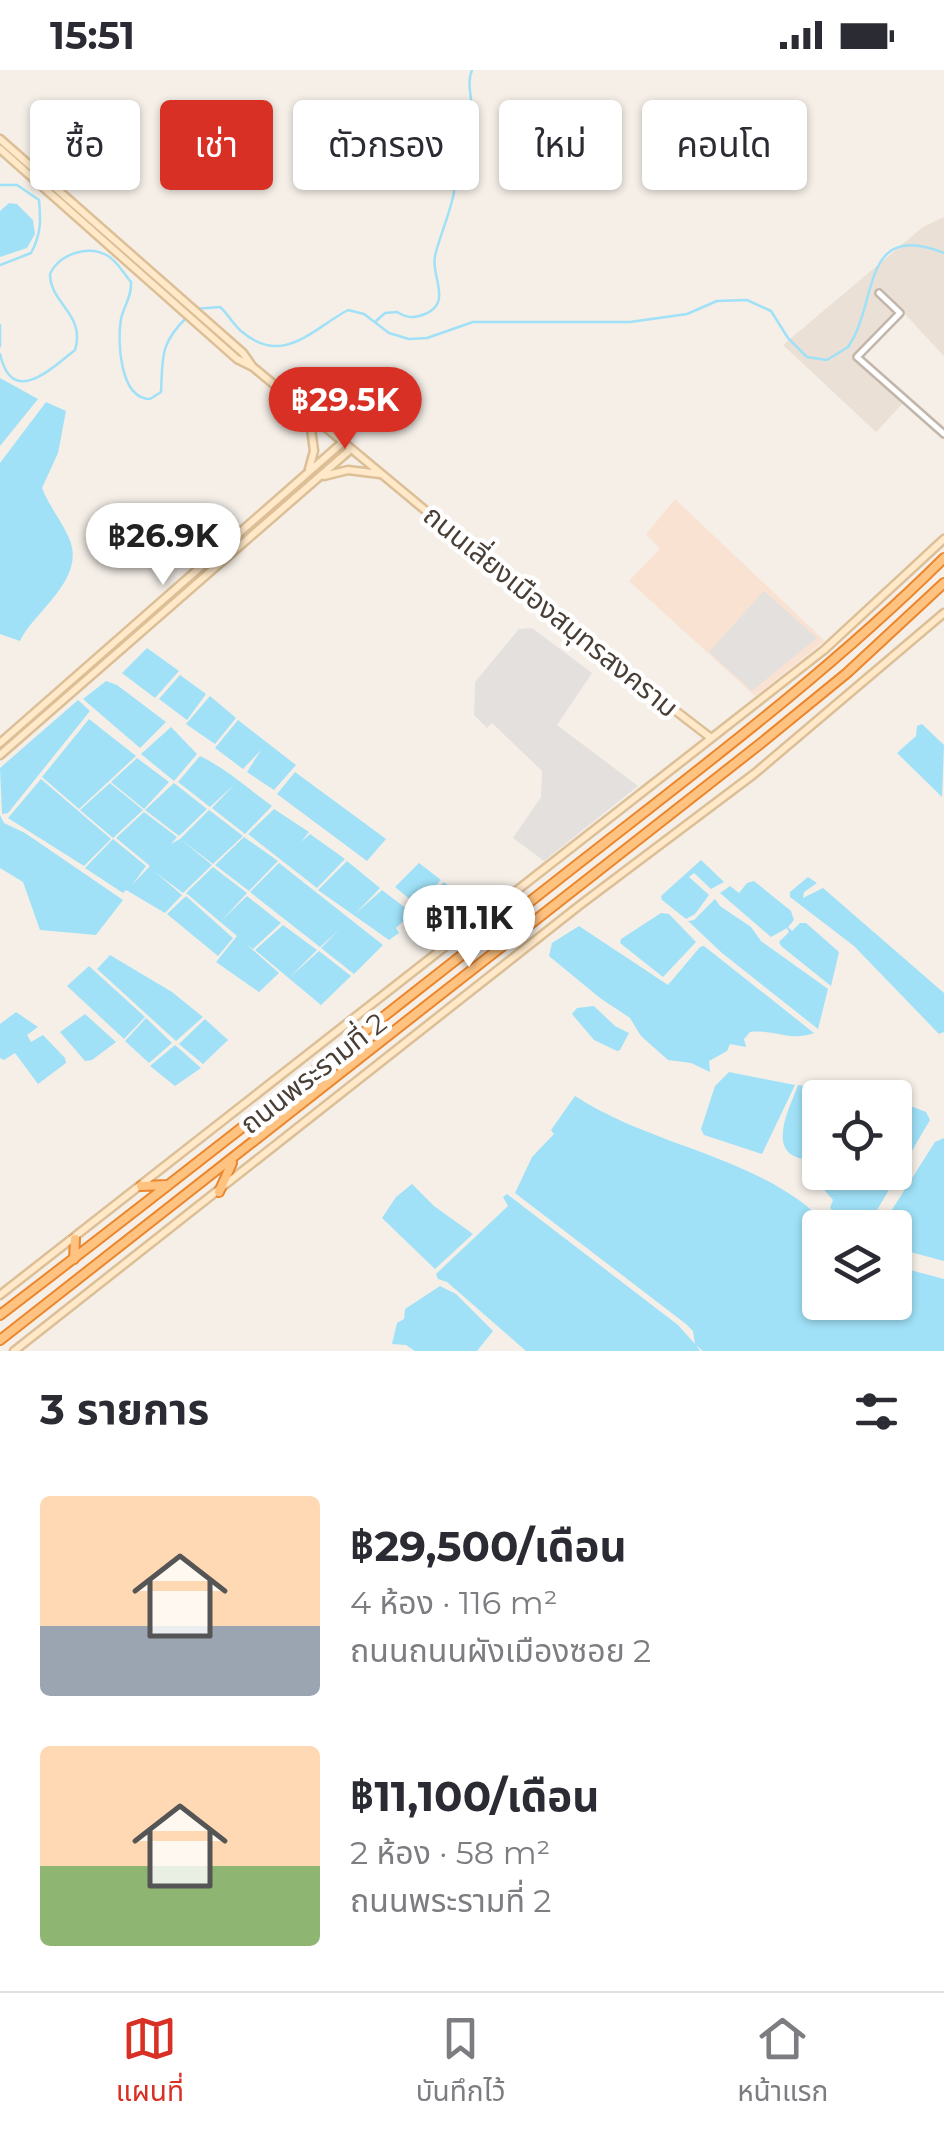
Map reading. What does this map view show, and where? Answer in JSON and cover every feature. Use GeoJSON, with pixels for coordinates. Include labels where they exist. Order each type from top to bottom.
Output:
{"type":"FeatureCollection","features":[{"type":"Feature","properties":{"kind":"highway"},"geometry":{"type":"LineString","coordinates":[[931,552],[942,560]]}},
{"type":"Feature","properties":{"kind":"highway","name":"ถนนพระรามที่ 2"},"geometry":{"type":"LineString","coordinates":[[0,1315],[765,716],[834,660],[942,560]]}},
{"type":"Feature","properties":{"kind":"highway","name":"ถนนพระรามที่ 2"},"geometry":{"type":"LineString","coordinates":[[0,1340],[760,744],[847,674],[944,584]]}},
{"type":"Feature","properties":{"kind":"highway"},"geometry":{"type":"LineString","coordinates":[[219,1192],[234,1159]]}},
{"type":"Feature","properties":{"kind":"highway"},"geometry":{"type":"LineString","coordinates":[[142,1186],[170,1184]]}},
{"type":"Feature","properties":{"kind":"highway"},"geometry":{"type":"LineString","coordinates":[[74,1239],[74,1259]]}},
{"type":"Feature","properties":{"kind":"main road","name":"ถนนเลี่ยงเมืองสมุทรสงคราม"},"geometry":{"type":"LineString","coordinates":[[0,139],[200,320],[237,359],[253,368],[567,627],[711,738]]}},
{"type":"Feature","properties":{"kind":"main road","name":"ถนนเลี่ยงเมืองสมุทรสงคราม"},"geometry":{"type":"LineString","coordinates":[[0,149],[183,305]]}},
{"type":"Feature","properties":{"kind":"main road"},"geometry":{"type":"LineString","coordinates":[[307,474],[314,450],[309,414]]}},
{"type":"Feature","properties":{"kind":"main road"},"geometry":{"type":"LineString","coordinates":[[0,743],[343,442]]}},
{"type":"Feature","properties":{"kind":"main road"},"geometry":{"type":"LineString","coordinates":[[0,756],[350,448]]}},
{"type":"Feature","properties":{"kind":"main road"},"geometry":{"type":"LineString","coordinates":[[315,480],[339,471],[381,474]]}},
{"type":"Feature","properties":{"kind":"main road"},"geometry":{"type":"LineString","coordinates":[[292,488],[298,495]]}},
{"type":"Feature","properties":{"kind":"main road","name":"ถนนพระรามที่ 2"},"geometry":{"type":"LineString","coordinates":[[0,1295],[824,650],[944,539]]}},
{"type":"Feature","properties":{"kind":"main road","name":"ถนนพระรามที่ 2"},"geometry":{"type":"LineString","coordinates":[[14,1351],[580,905],[754,774],[944,613]]}},
{"type":"Feature","properties":{"kind":"street"},"geometry":{"type":"LineString","coordinates":[[879,293],[900,313],[857,358],[944,434]]}},
{"type":"Feature","properties":{"kind":"shaded area"},"geometry":{"type":"Polygon","coordinates":[[[944,217],[944,356],[902,311],[854,361],[903,403],[876,432],[783,345],[923,227],[944,217]]]}},
{"type":"Feature","properties":{"kind":"shaded area"},"geometry":{"type":"Polygon","coordinates":[[[675,499],[825,641],[755,696],[629,581],[660,549],[646,534],[675,499]]]}},
{"type":"Feature","properties":{"kind":"shaded area"},"geometry":{"type":"Polygon","coordinates":[[[764,591],[817,638],[752,691],[709,652],[764,591]]]}},
{"type":"Feature","properties":{"kind":"shaded area"},"geometry":{"type":"Polygon","coordinates":[[[532,628],[592,673],[557,725],[638,786],[544,861],[513,838],[541,797],[542,771],[492,723],[487,728],[474,715],[475,682],[519,629],[532,628]]]}},
{"type":"Feature","properties":{"kind":"water"},"geometry":{"type":"Polygon","coordinates":[[[9,203],[17,204],[33,220],[35,234],[27,248],[0,257],[0,211],[9,203]]]}},
{"type":"Feature","properties":{"kind":"water"},"geometry":{"type":"Polygon","coordinates":[[[0,378],[38,399],[0,446],[0,378]]]}},
{"type":"Feature","properties":{"kind":"water"},"geometry":{"type":"Polygon","coordinates":[[[46,402],[66,411],[58,453],[42,488],[73,553],[65,580],[20,641],[0,634],[0,463],[46,402]]]}},
{"type":"Feature","properties":{"kind":"water"},"geometry":{"type":"Polygon","coordinates":[[[147,648],[179,671],[155,698],[122,673],[147,648]]]}},
{"type":"Feature","properties":{"kind":"water"},"geometry":{"type":"Polygon","coordinates":[[[180,675],[206,694],[187,720],[159,699],[180,675]]]}},
{"type":"Feature","properties":{"kind":"water"},"geometry":{"type":"Polygon","coordinates":[[[106,681],[166,722],[140,748],[83,699],[106,681]]]}},
{"type":"Feature","properties":{"kind":"water"},"geometry":{"type":"Polygon","coordinates":[[[210,696],[236,718],[215,744],[186,724],[210,696]]]}},
{"type":"Feature","properties":{"kind":"water"},"geometry":{"type":"Polygon","coordinates":[[[78,700],[90,711],[8,813],[2,814],[0,768],[78,700]]]}},
{"type":"Feature","properties":{"kind":"water"},"geometry":{"type":"Polygon","coordinates":[[[89,719],[136,756],[79,809],[42,777],[89,719]]]}},
{"type":"Feature","properties":{"kind":"water"},"geometry":{"type":"Polygon","coordinates":[[[238,720],[296,765],[274,790],[247,772],[261,750],[243,769],[215,748],[238,720]]]}},
{"type":"Feature","properties":{"kind":"water"},"geometry":{"type":"Polygon","coordinates":[[[922,724],[944,745],[942,797],[897,753],[916,736],[917,726],[922,724]]]}},
{"type":"Feature","properties":{"kind":"water"},"geometry":{"type":"Polygon","coordinates":[[[171,727],[197,754],[174,781],[141,754],[171,727]]]}},
{"type":"Feature","properties":{"kind":"water"},"geometry":{"type":"Polygon","coordinates":[[[200,756],[272,806],[245,834],[212,808],[235,784],[210,807],[178,782],[200,756]]]}},
{"type":"Feature","properties":{"kind":"water"},"geometry":{"type":"Polygon","coordinates":[[[137,758],[169,782],[144,809],[111,782],[137,758]]]}},
{"type":"Feature","properties":{"kind":"water"},"geometry":{"type":"Polygon","coordinates":[[[295,772],[386,839],[367,861],[277,794],[295,772]]]}},
{"type":"Feature","properties":{"kind":"water"},"geometry":{"type":"Polygon","coordinates":[[[41,779],[111,839],[84,866],[8,818],[41,779]]]}},
{"type":"Feature","properties":{"kind":"water"},"geometry":{"type":"Polygon","coordinates":[[[110,783],[143,810],[113,838],[80,810],[110,783]]]}},
{"type":"Feature","properties":{"kind":"water"},"geometry":{"type":"Polygon","coordinates":[[[174,783],[207,809],[179,836],[145,810],[174,783]]]}},
{"type":"Feature","properties":{"kind":"water"},"geometry":{"type":"Polygon","coordinates":[[[274,809],[309,832],[301,842],[310,834],[345,859],[317,888],[248,834],[274,809]]]}},
{"type":"Feature","properties":{"kind":"water"},"geometry":{"type":"Polygon","coordinates":[[[209,810],[243,836],[213,864],[180,839],[209,810]]]}},
{"type":"Feature","properties":{"kind":"water"},"geometry":{"type":"Polygon","coordinates":[[[144,812],[177,837],[171,844],[180,839],[212,865],[183,893],[155,872],[182,895],[165,913],[126,890],[123,893],[85,868],[113,839],[146,866],[132,885],[150,866],[116,838],[144,812]]]}},
{"type":"Feature","properties":{"kind":"water"},"geometry":{"type":"Polygon","coordinates":[[[0,815],[4,823],[25,833],[123,900],[96,935],[40,930],[23,882],[0,868],[0,815]]]}},
{"type":"Feature","properties":{"kind":"water"},"geometry":{"type":"Polygon","coordinates":[[[244,837],[278,861],[249,891],[215,865],[244,837]]]}},
{"type":"Feature","properties":{"kind":"water"},"geometry":{"type":"Polygon","coordinates":[[[701,860],[724,882],[711,889],[694,873],[689,877],[709,895],[695,914],[686,919],[661,896],[701,860]]]}},
{"type":"Feature","properties":{"kind":"water"},"geometry":{"type":"Polygon","coordinates":[[[347,861],[380,888],[355,914],[382,890],[412,913],[396,928],[399,933],[389,940],[318,890],[347,861]]]}},
{"type":"Feature","properties":{"kind":"water"},"geometry":{"type":"Polygon","coordinates":[[[279,863],[383,945],[354,974],[321,948],[339,930],[320,947],[250,892],[279,863]]]}},
{"type":"Feature","properties":{"kind":"water"},"geometry":{"type":"Polygon","coordinates":[[[419,863],[441,880],[417,905],[395,887],[419,863]]]}},
{"type":"Feature","properties":{"kind":"water"},"geometry":{"type":"Polygon","coordinates":[[[213,867],[247,893],[222,920],[247,896],[281,923],[253,949],[246,944],[279,973],[259,992],[216,962],[237,936],[186,893],[213,867]]]}},
{"type":"Feature","properties":{"kind":"water"},"geometry":{"type":"Polygon","coordinates":[[[808,877],[817,883],[804,892],[803,898],[823,888],[944,993],[944,1032],[939,1034],[854,946],[790,897],[790,892],[808,877]]]}},
{"type":"Feature","properties":{"kind":"water"},"geometry":{"type":"Polygon","coordinates":[[[754,881],[791,911],[794,920],[788,927],[792,931],[806,923],[839,952],[831,986],[781,946],[779,942],[789,932],[787,928],[771,937],[720,893],[730,886],[739,893],[754,881]]]}},
{"type":"Feature","properties":{"kind":"water"},"geometry":{"type":"Polygon","coordinates":[[[444,882],[468,901],[444,924],[422,903],[444,882]]]}},
{"type":"Feature","properties":{"kind":"water"},"geometry":{"type":"Polygon","coordinates":[[[186,896],[233,938],[218,956],[167,914],[186,896]]]}},
{"type":"Feature","properties":{"kind":"water"},"geometry":{"type":"Polygon","coordinates":[[[715,899],[751,927],[761,941],[828,989],[818,1029],[688,921],[694,920],[715,899]]]}},
{"type":"Feature","properties":{"kind":"water"},"geometry":{"type":"Polygon","coordinates":[[[661,913],[669,914],[696,942],[663,977],[620,943],[661,913]]]}},
{"type":"Feature","properties":{"kind":"water"},"geometry":{"type":"Polygon","coordinates":[[[283,925],[317,950],[289,978],[319,951],[351,976],[321,1005],[255,950],[283,925]]]}},
{"type":"Feature","properties":{"kind":"water"},"geometry":{"type":"Polygon","coordinates":[[[579,926],[668,985],[704,946],[814,1033],[798,1036],[750,1032],[744,1039],[746,1047],[730,1044],[727,1051],[709,1061],[710,1072],[691,1063],[668,1060],[641,1036],[630,1018],[549,956],[552,943],[579,926]]]}},
{"type":"Feature","properties":{"kind":"water"},"geometry":{"type":"Polygon","coordinates":[[[110,955],[172,992],[203,1017],[176,1041],[97,969],[110,955]]]}},
{"type":"Feature","properties":{"kind":"water"},"geometry":{"type":"Polygon","coordinates":[[[89,966],[145,1017],[124,1039],[67,986],[89,966]]]}},
{"type":"Feature","properties":{"kind":"water"},"geometry":{"type":"Polygon","coordinates":[[[594,1006],[615,1026],[629,1033],[620,1050],[594,1040],[572,1014],[577,1008],[594,1006]]]}},
{"type":"Feature","properties":{"kind":"water"},"geometry":{"type":"Polygon","coordinates":[[[16,1012],[38,1027],[27,1035],[31,1042],[43,1035],[65,1058],[66,1063],[38,1084],[15,1053],[4,1060],[0,1058],[0,1024],[16,1012]]]}},
{"type":"Feature","properties":{"kind":"water"},"geometry":{"type":"Polygon","coordinates":[[[85,1014],[116,1042],[85,1061],[60,1032],[85,1014]]]}},
{"type":"Feature","properties":{"kind":"water"},"geometry":{"type":"Polygon","coordinates":[[[146,1018],[172,1043],[149,1063],[125,1041],[146,1018]]]}},
{"type":"Feature","properties":{"kind":"water"},"geometry":{"type":"Polygon","coordinates":[[[205,1019],[228,1040],[203,1064],[179,1044],[205,1019]]]}},
{"type":"Feature","properties":{"kind":"water"},"geometry":{"type":"Polygon","coordinates":[[[175,1045],[201,1068],[175,1086],[150,1066],[175,1045]]]}},
{"type":"Feature","properties":{"kind":"water"},"geometry":{"type":"Polygon","coordinates":[[[729,1072],[795,1085],[762,1154],[704,1135],[701,1129],[715,1086],[729,1072]]]}},
{"type":"Feature","properties":{"kind":"water"},"geometry":{"type":"Polygon","coordinates":[[[798,1085],[802,1086],[802,1158],[787,1151],[783,1142],[785,1119],[798,1085]]]}},
{"type":"Feature","properties":{"kind":"water"},"geometry":{"type":"Polygon","coordinates":[[[575,1096],[641,1129],[741,1168],[803,1203],[811,1210],[802,1210],[802,1320],[912,1320],[912,1271],[944,1279],[944,1351],[703,1351],[696,1345],[700,1351],[526,1351],[436,1274],[508,1206],[503,1197],[507,1194],[678,1325],[695,1344],[693,1331],[686,1324],[515,1193],[532,1157],[554,1134],[551,1130],[575,1096]]]}},
{"type":"Feature","properties":{"kind":"water"},"geometry":{"type":"Polygon","coordinates":[[[912,1107],[926,1112],[930,1120],[912,1151],[912,1107]]]}},
{"type":"Feature","properties":{"kind":"water"},"geometry":{"type":"Polygon","coordinates":[[[944,1138],[944,1261],[912,1253],[912,1210],[892,1210],[905,1190],[912,1190],[912,1178],[935,1142],[944,1138]]]}},
{"type":"Feature","properties":{"kind":"water"},"geometry":{"type":"Polygon","coordinates":[[[412,1184],[434,1206],[473,1234],[435,1269],[382,1218],[396,1197],[412,1184]]]}},
{"type":"Feature","properties":{"kind":"water"},"geometry":{"type":"Polygon","coordinates":[[[824,1190],[889,1190],[877,1210],[832,1210],[833,1200],[824,1190]]]}},
{"type":"Feature","properties":{"kind":"water"},"geometry":{"type":"Polygon","coordinates":[[[440,1286],[456,1294],[493,1331],[477,1351],[415,1351],[406,1345],[392,1344],[405,1309],[440,1286]]]}},
{"type":"Feature","properties":{"kind":"waterway"},"geometry":{"type":"LineString","coordinates":[[375,322],[385,313],[416,317],[430,311],[439,298],[435,256],[454,194],[447,167],[470,120],[472,70]]}},
{"type":"Feature","properties":{"kind":"waterway"},"geometry":{"type":"LineString","coordinates":[[0,185],[17,185],[39,200],[40,214],[31,253],[0,265]]}},
{"type":"Feature","properties":{"kind":"waterway"},"geometry":{"type":"LineString","coordinates":[[194,309],[220,307],[241,331],[270,346],[296,342],[348,310],[364,314],[389,333],[409,339],[427,338],[473,322],[630,322],[687,314],[717,301],[747,300],[771,311],[788,338],[807,357],[827,360],[848,347],[853,339],[871,284],[886,255],[899,247],[918,246],[944,253]]}},
{"type":"Feature","properties":{"kind":"waterway"},"geometry":{"type":"LineString","coordinates":[[0,354],[6,370],[14,379],[23,381],[44,373],[75,350],[76,327],[55,293],[50,274],[67,256],[84,251],[108,256],[131,282],[121,319],[121,354],[127,380],[140,397],[150,399],[161,392],[167,344],[186,318]]}},
{"type":"Feature","properties":{"kind":"waterway"},"geometry":{"type":"LineString","coordinates":[[0,325],[0,346]]}}]}
